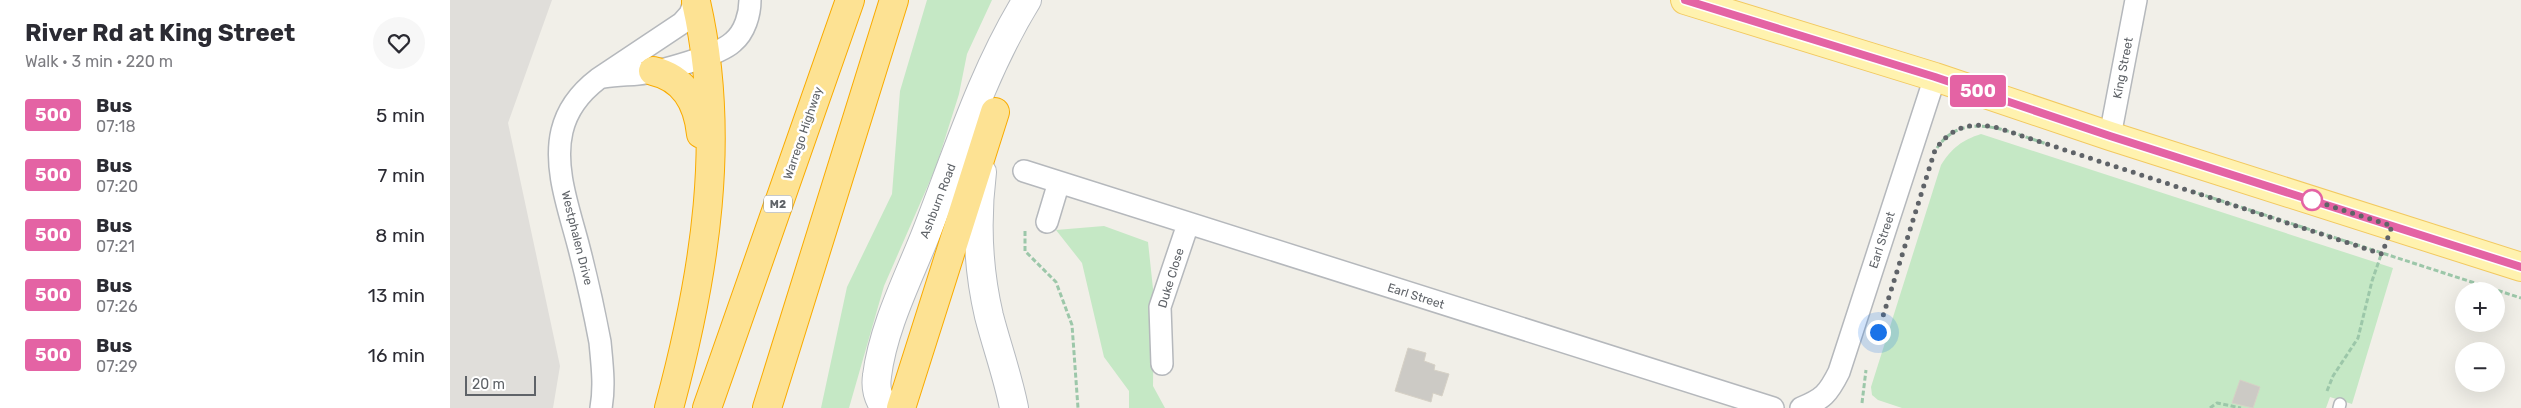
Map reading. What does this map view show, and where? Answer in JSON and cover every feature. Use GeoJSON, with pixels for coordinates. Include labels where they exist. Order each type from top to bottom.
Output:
{"type":"FeatureCollection","features":[{"type":"Feature","properties":{"kind":"highway","name":"Warrego Highway"},"geometry":{"type":"LineString","coordinates":[[707,408],[850,0]]}},
{"type":"Feature","properties":{"kind":"highway"},"geometry":{"type":"LineString","coordinates":[[767,408],[894,0]]}},
{"type":"Feature","properties":{"kind":"highway"},"geometry":{"type":"LineString","coordinates":[[669,408],[694,301],[707,218],[712,129],[706,56],[696,1]]}},
{"type":"Feature","properties":{"kind":"highway"},"geometry":{"type":"LineString","coordinates":[[653,71],[679,83],[695,105],[702,138],[707,218]]}},
{"type":"Feature","properties":{"kind":"highway"},"geometry":{"type":"LineString","coordinates":[[901,408],[995,112]]}},
{"type":"Feature","properties":{"kind":"main road"},"geometry":{"type":"LineString","coordinates":[[1688,0],[1935,77],[2110,136],[2521,267]]}},
{"type":"Feature","properties":{"kind":"street"},"geometry":{"type":"LineString","coordinates":[[598,79],[653,71],[706,56],[733,42],[741,33],[746,21],[750,0]]}},
{"type":"Feature","properties":{"kind":"street","name":"Ashburn Road"},"geometry":{"type":"LineString","coordinates":[[1014,408],[986,299],[979,240],[980,186],[995,112],[1029,0]]}},
{"type":"Feature","properties":{"kind":"street","name":"Ashburn Road"},"geometry":{"type":"LineString","coordinates":[[885,408],[879,398],[876,382],[887,333],[984,84],[1009,31],[1029,0]]}},
{"type":"Feature","properties":{"kind":"street","name":"King Street"},"geometry":{"type":"LineString","coordinates":[[2110,136],[2136,0]]}},
{"type":"Feature","properties":{"kind":"street","name":"Westphalen Drive"},"geometry":{"type":"LineString","coordinates":[[601,408],[603,369],[600,342],[562,177],[560,148],[564,125],[570,110],[580,96],[598,79],[682,23],[696,1]]}},
{"type":"Feature","properties":{"kind":"street","name":"Earl Street"},"geometry":{"type":"LineString","coordinates":[[1801,408],[1825,404],[1839,372],[1935,77]]}},
{"type":"Feature","properties":{"kind":"street","name":"Earl Street"},"geometry":{"type":"LineString","coordinates":[[1024,171],[1773,408]]}},
{"type":"Feature","properties":{"kind":"street"},"geometry":{"type":"LineString","coordinates":[[1047,222],[1059,182]]}},
{"type":"Feature","properties":{"kind":"street","name":"Duke Close"},"geometry":{"type":"LineString","coordinates":[[1162,364],[1160,307],[1188,224]]}},
{"type":"Feature","properties":{"kind":"path"},"geometry":{"type":"LineString","coordinates":[[1935,150],[1944,138],[1956,129],[1986,125],[2054,147]]}},
{"type":"Feature","properties":{"kind":"path"},"geometry":{"type":"LineString","coordinates":[[2185,189],[2521,298]]}},
{"type":"Feature","properties":{"kind":"path"},"geometry":{"type":"LineString","coordinates":[[1047,222],[1026,224],[1025,251],[1056,282],[1072,326],[1078,408]]}},
{"type":"Feature","properties":{"kind":"path"},"geometry":{"type":"LineString","coordinates":[[2324,400],[2332,376],[2358,338],[2372,281],[2392,226]]}},
{"type":"Feature","properties":{"kind":"path"},"geometry":{"type":"LineString","coordinates":[[1862,403],[1866,368]]}},
{"type":"Feature","properties":{"kind":"path"},"geometry":{"type":"LineString","coordinates":[[2210,408],[2217,403],[2241,408]]}},
{"type":"Feature","properties":{"kind":"shaded area"},"geometry":{"type":"Polygon","coordinates":[[[450,0],[552,0],[508,123],[560,366],[553,408],[450,408],[450,0]]]}},
{"type":"Feature","properties":{"kind":"green space"},"geometry":{"type":"Polygon","coordinates":[[[927,0],[992,0],[967,54],[959,94],[936,167],[884,286],[849,408],[821,408],[847,287],[892,194],[900,91],[927,0]]]}},
{"type":"Feature","properties":{"kind":"green space"},"geometry":{"type":"Polygon","coordinates":[[[1981,134],[2393,268],[2352,404],[2330,397],[2326,408],[1902,408],[1878,400],[1872,395],[1871,387],[1941,165],[1958,145],[1981,134]]]}},
{"type":"Feature","properties":{"kind":"green space"},"geometry":{"type":"Polygon","coordinates":[[[1104,226],[1148,242],[1154,298],[1153,386],[1165,408],[1129,408],[1129,391],[1104,357],[1082,263],[1056,230],[1104,226]]]}},
{"type":"Feature","properties":{"kind":"building"},"geometry":{"type":"Polygon","coordinates":[[[1408,348],[1426,353],[1424,361],[1435,365],[1434,370],[1449,374],[1442,396],[1433,393],[1431,402],[1395,391],[1408,348]]]}},
{"type":"Feature","properties":{"kind":"building"},"geometry":{"type":"Polygon","coordinates":[[[2240,380],[2260,387],[2253,408],[2232,403],[2240,380]]]}},
{"type":"Feature","properties":{"kind":"bus line","name":"500"},"geometry":{"type":"LineString","coordinates":[[1685,0],[1935,77],[2110,136],[2521,267]]}},
{"type":"Feature","properties":{"kind":"route"},"geometry":{"type":"LineString","coordinates":[[1878,332],[1935,150],[1944,138],[1956,129],[1986,125],[1998,128],[2382,254],[2392,226],[2312,200]]}}]}
